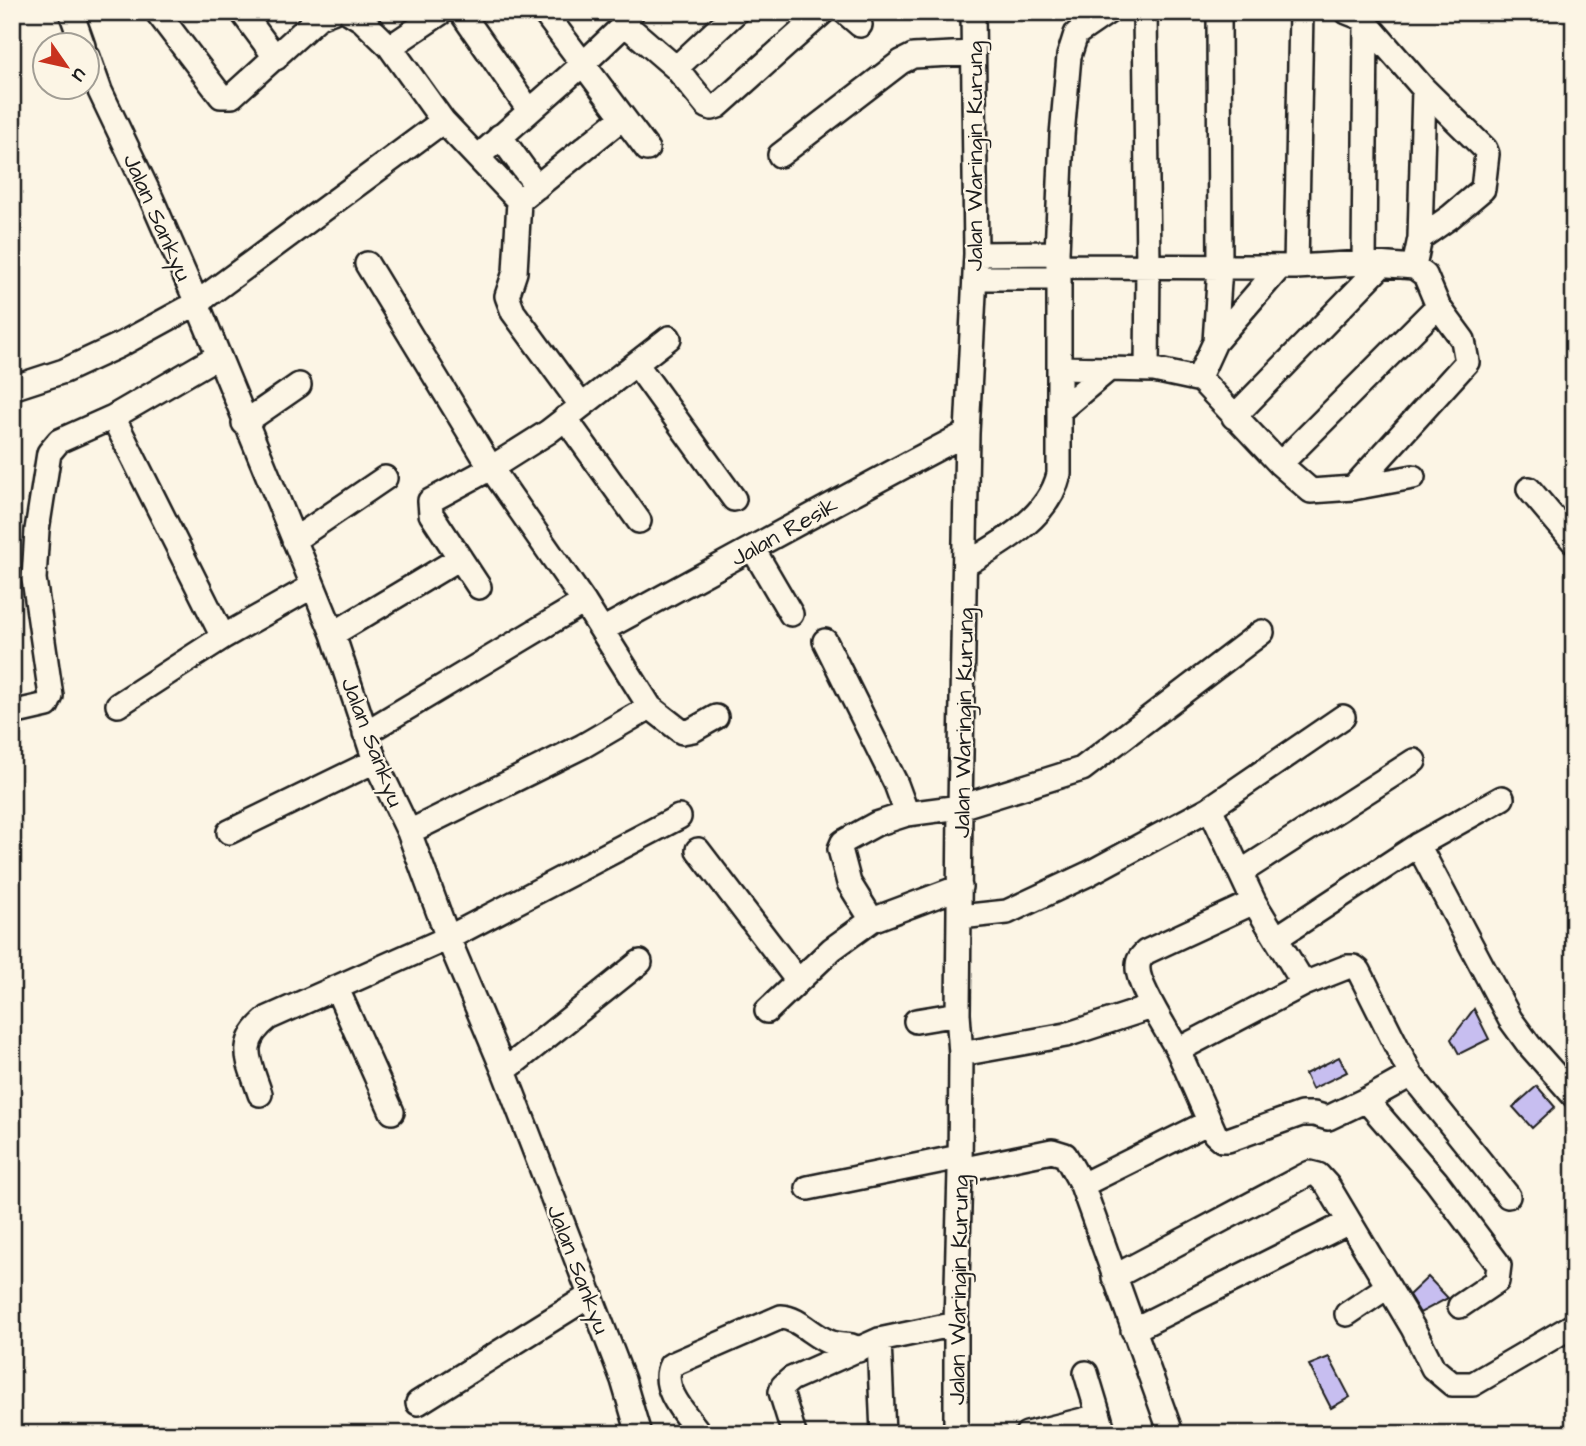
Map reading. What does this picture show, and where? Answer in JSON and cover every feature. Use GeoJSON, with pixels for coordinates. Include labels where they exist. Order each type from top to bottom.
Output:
{"type":"FeatureCollection","features":[{"type":"Feature","properties":{"kind":"street"},"geometry":{"type":"LineString","coordinates":[[71,12],[78,32]]}},
{"type":"Feature","properties":{"kind":"street"},"geometry":{"type":"LineString","coordinates":[[157,12],[220,96],[232,96],[322,14]]}},
{"type":"Feature","properties":{"kind":"street"},"geometry":{"type":"LineString","coordinates":[[242,12],[276,58]]}},
{"type":"Feature","properties":{"kind":"street"},"geometry":{"type":"LineString","coordinates":[[349,12],[362,20],[390,47],[443,121],[479,156],[528,194]]}},
{"type":"Feature","properties":{"kind":"street"},"geometry":{"type":"LineString","coordinates":[[390,47],[442,12]]}},
{"type":"Feature","properties":{"kind":"street"},"geometry":{"type":"LineString","coordinates":[[461,12],[529,110]]}},
{"type":"Feature","properties":{"kind":"street"},"geometry":{"type":"LineString","coordinates":[[544,12],[647,149]]}},
{"type":"Feature","properties":{"kind":"street"},"geometry":{"type":"LineString","coordinates":[[676,68],[736,12]]}},
{"type":"Feature","properties":{"kind":"street"},"geometry":{"type":"LineString","coordinates":[[479,156],[583,64],[629,18],[707,106],[712,108],[718,106],[823,12]]}},
{"type":"Feature","properties":{"kind":"street","name":"Jalan Waringin Kurung"},"geometry":{"type":"LineString","coordinates":[[956,1434],[961,1054],[958,1014],[960,807],[967,433],[976,254],[973,12]]}},
{"type":"Feature","properties":{"kind":"street"},"geometry":{"type":"LineString","coordinates":[[966,564],[1011,536],[1052,495],[1059,474],[1062,135],[1069,56],[1076,23],[1108,12]]}},
{"type":"Feature","properties":{"kind":"street"},"geometry":{"type":"LineString","coordinates":[[1145,12],[1147,370]]}},
{"type":"Feature","properties":{"kind":"street"},"geometry":{"type":"LineString","coordinates":[[1198,379],[1214,341],[1220,267],[1219,12]]}},
{"type":"Feature","properties":{"kind":"street"},"geometry":{"type":"LineString","coordinates":[[1214,341],[1288,267],[1301,12]]}},
{"type":"Feature","properties":{"kind":"street"},"geometry":{"type":"LineString","coordinates":[[1357,17],[1487,154],[1486,174],[1480,193],[1420,238]]}},
{"type":"Feature","properties":{"kind":"street"},"geometry":{"type":"LineString","coordinates":[[1234,417],[1373,264],[1357,17]]}},
{"type":"Feature","properties":{"kind":"street"},"geometry":{"type":"LineString","coordinates":[[780,155],[913,55],[972,53]]}},
{"type":"Feature","properties":{"kind":"street"},"geometry":{"type":"LineString","coordinates":[[1414,267],[1420,238],[1424,89]]}},
{"type":"Feature","properties":{"kind":"street","name":"Jalan Sankyu"},"geometry":{"type":"LineString","coordinates":[[102,95],[197,303],[244,423],[333,634],[375,761],[409,832],[447,938],[504,1071],[623,1380],[639,1434]]}},
{"type":"Feature","properties":{"kind":"street"},"geometry":{"type":"LineString","coordinates":[[528,194],[622,118]]}},
{"type":"Feature","properties":{"kind":"street"},"geometry":{"type":"LineString","coordinates":[[12,388],[75,366],[197,303],[443,121]]}},
{"type":"Feature","properties":{"kind":"street"},"geometry":{"type":"LineString","coordinates":[[500,136],[528,194],[515,272],[507,296],[513,312],[639,521]]}},
{"type":"Feature","properties":{"kind":"street"},"geometry":{"type":"LineString","coordinates":[[976,254],[1059,265],[1288,267],[1373,264],[1414,267],[1424,275],[1438,306],[1462,340],[1467,362],[1353,488]]}},
{"type":"Feature","properties":{"kind":"street"},"geometry":{"type":"LineString","coordinates":[[367,264],[491,468],[584,602],[650,707],[681,732],[693,730],[716,717]]}},
{"type":"Feature","properties":{"kind":"street"},"geometry":{"type":"LineString","coordinates":[[975,278],[1059,265]]}},
{"type":"Feature","properties":{"kind":"street"},"geometry":{"type":"LineString","coordinates":[[1280,464],[1438,306]]}},
{"type":"Feature","properties":{"kind":"street"},"geometry":{"type":"LineString","coordinates":[[479,587],[430,514],[429,504],[548,432],[669,338]]}},
{"type":"Feature","properties":{"kind":"street"},"geometry":{"type":"LineString","coordinates":[[12,713],[47,705],[51,696],[34,579],[37,530],[49,453],[59,441],[113,417],[218,356]]}},
{"type":"Feature","properties":{"kind":"street"},"geometry":{"type":"LineString","coordinates":[[637,365],[734,499]]}},
{"type":"Feature","properties":{"kind":"street"},"geometry":{"type":"LineString","coordinates":[[1060,369],[1147,370],[1198,379],[1280,464],[1311,491],[1353,488],[1413,477]]}},
{"type":"Feature","properties":{"kind":"street"},"geometry":{"type":"LineString","coordinates":[[1060,410],[1109,369]]}},
{"type":"Feature","properties":{"kind":"street"},"geometry":{"type":"LineString","coordinates":[[244,423],[299,385]]}},
{"type":"Feature","properties":{"kind":"street"},"geometry":{"type":"LineString","coordinates":[[113,417],[223,637]]}},
{"type":"Feature","properties":{"kind":"street","name":"Jalan Resik"},"geometry":{"type":"LineString","coordinates":[[602,630],[967,433]]}},
{"type":"Feature","properties":{"kind":"street"},"geometry":{"type":"LineString","coordinates":[[294,540],[385,478]]}},
{"type":"Feature","properties":{"kind":"street"},"geometry":{"type":"LineString","coordinates":[[1529,489],[1574,542]]}},
{"type":"Feature","properties":{"kind":"street"},"geometry":{"type":"LineString","coordinates":[[753,549],[791,614]]}},
{"type":"Feature","properties":{"kind":"street"},"geometry":{"type":"LineString","coordinates":[[333,634],[460,558]]}},
{"type":"Feature","properties":{"kind":"street"},"geometry":{"type":"LineString","coordinates":[[118,705],[223,637],[313,586]]}},
{"type":"Feature","properties":{"kind":"street"},"geometry":{"type":"LineString","coordinates":[[365,733],[584,602]]}},
{"type":"Feature","properties":{"kind":"street"},"geometry":{"type":"LineString","coordinates":[[872,920],[849,883],[840,849],[843,842],[876,824],[907,814],[960,807],[1082,769],[1262,632]]}},
{"type":"Feature","properties":{"kind":"street"},"geometry":{"type":"LineString","coordinates":[[825,640],[896,784],[907,814]]}},
{"type":"Feature","properties":{"kind":"street"},"geometry":{"type":"LineString","coordinates":[[409,832],[583,746],[650,707]]}},
{"type":"Feature","properties":{"kind":"street"},"geometry":{"type":"LineString","coordinates":[[960,916],[1007,912],[1088,874],[1210,808],[1343,717]]}},
{"type":"Feature","properties":{"kind":"street"},"geometry":{"type":"LineString","coordinates":[[229,832],[375,761]]}},
{"type":"Feature","properties":{"kind":"street"},"geometry":{"type":"LineString","coordinates":[[1241,872],[1414,761]]}},
{"type":"Feature","properties":{"kind":"street"},"geometry":{"type":"LineString","coordinates":[[1278,937],[1418,845],[1502,798]]}},
{"type":"Feature","properties":{"kind":"street"},"geometry":{"type":"LineString","coordinates":[[1210,808],[1254,902],[1278,937],[1304,984]]}},
{"type":"Feature","properties":{"kind":"street"},"geometry":{"type":"LineString","coordinates":[[260,1094],[247,1057],[248,1040],[254,1030],[268,1018],[447,938],[679,817]]}},
{"type":"Feature","properties":{"kind":"street"},"geometry":{"type":"LineString","coordinates":[[1418,845],[1510,1019],[1574,1096]]}},
{"type":"Feature","properties":{"kind":"street"},"geometry":{"type":"LineString","coordinates":[[698,850],[798,981]]}},
{"type":"Feature","properties":{"kind":"street"},"geometry":{"type":"LineString","coordinates":[[766,1011],[832,949],[872,920],[960,887]]}},
{"type":"Feature","properties":{"kind":"street"},"geometry":{"type":"LineString","coordinates":[[1254,902],[1146,952],[1140,958],[1137,968],[1152,1007],[1178,1050],[1215,1134],[1222,1140],[1228,1140],[1301,1114],[1328,1118],[1411,1075]]}},
{"type":"Feature","properties":{"kind":"street"},"geometry":{"type":"LineString","coordinates":[[504,1071],[640,962]]}},
{"type":"Feature","properties":{"kind":"street"},"geometry":{"type":"LineString","coordinates":[[1178,1050],[1304,984],[1347,967],[1354,967],[1359,971],[1411,1075],[1508,1196]]}},
{"type":"Feature","properties":{"kind":"street"},"geometry":{"type":"LineString","coordinates":[[337,989],[392,1112]]}},
{"type":"Feature","properties":{"kind":"street"},"geometry":{"type":"LineString","coordinates":[[961,1054],[1066,1035],[1152,1007]]}},
{"type":"Feature","properties":{"kind":"street"},"geometry":{"type":"LineString","coordinates":[[916,1021],[958,1014]]}},
{"type":"Feature","properties":{"kind":"street"},"geometry":{"type":"LineString","coordinates":[[1366,1100],[1436,1181],[1499,1265],[1497,1281],[1460,1306]]}},
{"type":"Feature","properties":{"kind":"street"},"geometry":{"type":"LineString","coordinates":[[1082,1185],[1209,1122]]}},
{"type":"Feature","properties":{"kind":"street"},"geometry":{"type":"LineString","coordinates":[[808,1188],[1042,1153],[1058,1152],[1067,1157],[1082,1185],[1170,1430]]}},
{"type":"Feature","properties":{"kind":"street"},"geometry":{"type":"LineString","coordinates":[[1114,1277],[1310,1173],[1318,1175],[1328,1186],[1413,1328],[1433,1368],[1452,1384],[1473,1384],[1574,1325]]}},
{"type":"Feature","properties":{"kind":"street"},"geometry":{"type":"LineString","coordinates":[[1133,1330],[1349,1222]]}},
{"type":"Feature","properties":{"kind":"street"},"geometry":{"type":"LineString","coordinates":[[1347,1314],[1387,1287]]}},
{"type":"Feature","properties":{"kind":"street"},"geometry":{"type":"LineString","coordinates":[[418,1403],[591,1295]]}},
{"type":"Feature","properties":{"kind":"street"},"geometry":{"type":"LineString","coordinates":[[700,1434],[670,1390],[668,1379],[671,1365],[781,1317],[794,1319],[833,1344],[869,1345]]}},
{"type":"Feature","properties":{"kind":"street"},"geometry":{"type":"LineString","coordinates":[[794,1434],[781,1392],[791,1379],[869,1345],[956,1324]]}},
{"type":"Feature","properties":{"kind":"street"},"geometry":{"type":"LineString","coordinates":[[869,1345],[883,1434]]}},
{"type":"Feature","properties":{"kind":"street"},"geometry":{"type":"LineString","coordinates":[[1027,1434],[1102,1425],[1086,1373]]}},
{"type":"Feature","properties":{"kind":"building"},"geometry":{"type":"Polygon","coordinates":[[[1474,1009],[1489,1039],[1459,1054],[1451,1039],[1474,1009]]]}},
{"type":"Feature","properties":{"kind":"building"},"geometry":{"type":"Polygon","coordinates":[[[1339,1057],[1347,1072],[1312,1089],[1305,1074],[1339,1057]]]}},
{"type":"Feature","properties":{"kind":"building"},"geometry":{"type":"Polygon","coordinates":[[[1537,1086],[1555,1107],[1532,1128],[1513,1107],[1537,1086]]]}},
{"type":"Feature","properties":{"kind":"building"},"geometry":{"type":"Polygon","coordinates":[[[1428,1277],[1448,1298],[1420,1313],[1409,1295],[1428,1277]]]}},
{"type":"Feature","properties":{"kind":"building"},"geometry":{"type":"Polygon","coordinates":[[[1329,1357],[1350,1397],[1331,1408],[1309,1365],[1329,1357]]]}}]}
